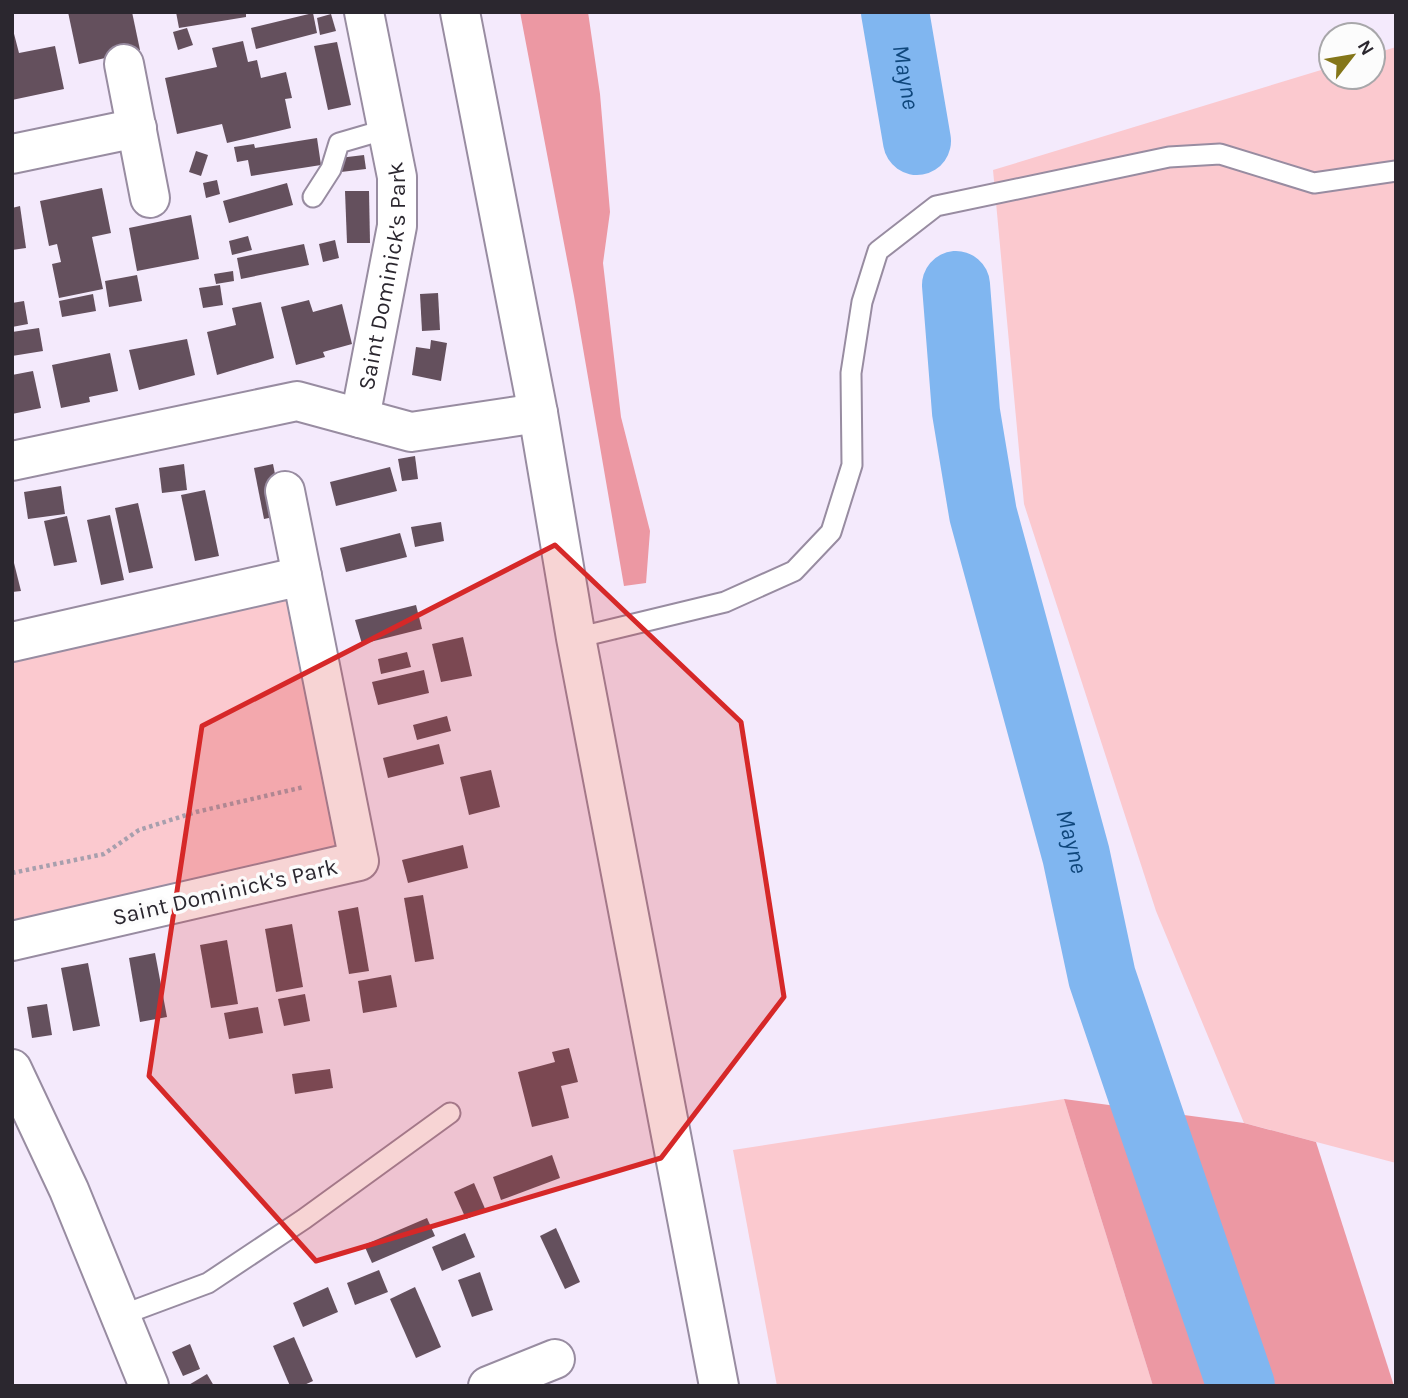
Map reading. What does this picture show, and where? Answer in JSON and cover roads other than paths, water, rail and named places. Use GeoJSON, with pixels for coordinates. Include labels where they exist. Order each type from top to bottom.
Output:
{"type":"FeatureCollection","features":[{"type":"Feature","properties":{"kind":"street","name":"Saint Dominick's Park"},"geometry":{"type":"LineString","coordinates":[[360,418],[397,226],[397,177],[364,12]]}},
{"type":"Feature","properties":{"kind":"street"},"geometry":{"type":"LineString","coordinates":[[460,12],[538,413],[576,638],[719,1386]]}},
{"type":"Feature","properties":{"kind":"street"},"geometry":{"type":"LineString","coordinates":[[124,64],[150,198]]}},
{"type":"Feature","properties":{"kind":"street"},"geometry":{"type":"LineString","coordinates":[[12,154],[137,128]]}},
{"type":"Feature","properties":{"kind":"street","name":"Saint Dominick's Park"},"geometry":{"type":"LineString","coordinates":[[12,461],[296,401],[411,432],[538,413]]}},
{"type":"Feature","properties":{"kind":"street","name":"Saint Dominick's Park"},"geometry":{"type":"LineString","coordinates":[[12,941],[359,861],[285,491]]}},
{"type":"Feature","properties":{"kind":"street"},"geometry":{"type":"LineString","coordinates":[[12,642],[302,576]]}},
{"type":"Feature","properties":{"kind":"street"},"geometry":{"type":"LineString","coordinates":[[12,1069],[69,1190],[149,1386]]}},
{"type":"Feature","properties":{"kind":"street"},"geometry":{"type":"LineString","coordinates":[[488,1386],[555,1359]]}},
{"type":"Feature","properties":{"kind":"lane"},"geometry":{"type":"LineString","coordinates":[[313,197],[331,169],[339,143],[387,129]]}},
{"type":"Feature","properties":{"kind":"lane"},"geometry":{"type":"LineString","coordinates":[[576,638],[725,602],[794,571],[831,532],[852,464],[851,373],[862,302],[878,251],[936,206],[1169,157],[1220,154],[1314,183],[1396,171]]}},
{"type":"Feature","properties":{"kind":"lane"},"geometry":{"type":"LineString","coordinates":[[122,1315],[208,1283],[304,1219],[450,1113]]}},
{"type":"Feature","properties":{"kind":"waterway","name":"Mayne"},"geometry":{"type":"LineString","coordinates":[[895,12],[917,141]]}},
{"type":"Feature","properties":{"kind":"waterway","name":"Mayne"},"geometry":{"type":"LineString","coordinates":[[956,285],[966,412],[983,514],[1076,855],[1102,977],[1241,1386]]}}]}
